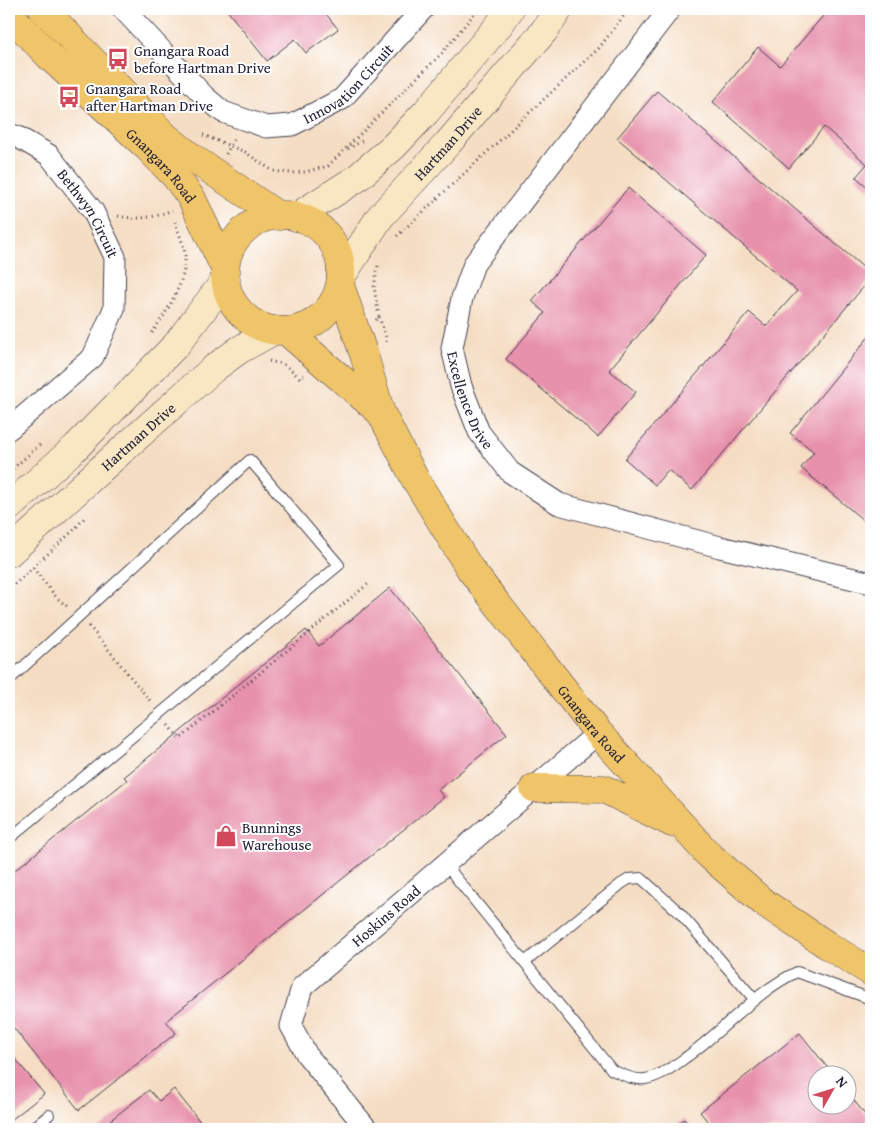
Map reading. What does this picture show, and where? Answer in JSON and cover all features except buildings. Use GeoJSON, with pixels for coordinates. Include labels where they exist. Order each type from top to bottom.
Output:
{"type":"FeatureCollection","features":[{"type":"Feature","properties":{"kind":"main road","name":"Gnangara Road"},"geometry":{"type":"LineString","coordinates":[[43,9],[164,136],[194,159],[288,216]]}},
{"type":"Feature","properties":{"kind":"main road"},"geometry":{"type":"LineString","coordinates":[[288,216],[315,225],[330,239],[339,257],[341,281],[333,303],[321,317],[304,327],[280,331],[258,325],[244,316],[234,303],[226,275],[230,251],[242,233],[258,221],[288,216],[356,179],[394,146],[426,112],[510,9]]}},
{"type":"Feature","properties":{"kind":"main road","name":"Hartman Drive"},"geometry":{"type":"LineString","coordinates":[[341,281],[380,217],[448,143],[544,31],[559,9]]}},
{"type":"Feature","properties":{"kind":"main road","name":"Gnangara Road"},"geometry":{"type":"LineString","coordinates":[[9,14],[55,62],[147,147],[175,176],[192,199],[226,275]]}},
{"type":"Feature","properties":{"kind":"main road"},"geometry":{"type":"LineString","coordinates":[[9,507],[76,447],[176,345],[226,275]]}},
{"type":"Feature","properties":{"kind":"main road","name":"Gnangara Road"},"geometry":{"type":"LineString","coordinates":[[341,281],[381,413],[415,479],[470,569],[598,733],[709,855],[764,902],[826,945],[871,972]]}},
{"type":"Feature","properties":{"kind":"main road","name":"Gnangara Road"},"geometry":{"type":"LineString","coordinates":[[280,331],[381,413]]}},
{"type":"Feature","properties":{"kind":"main road","name":"Hartman Drive"},"geometry":{"type":"LineString","coordinates":[[9,554],[213,369],[239,350],[280,331]]}},
{"type":"Feature","properties":{"kind":"main road"},"geometry":{"type":"LineString","coordinates":[[534,788],[604,789],[687,831]]}},
{"type":"Feature","properties":{"kind":"street","name":"Innovation Circuit"},"geometry":{"type":"LineString","coordinates":[[123,9],[204,96],[223,112],[266,127],[292,125],[342,98],[423,9]]}},
{"type":"Feature","properties":{"kind":"street","name":"Excellence Drive"},"geometry":{"type":"LineString","coordinates":[[670,9],[474,264],[462,298],[452,348],[461,386],[479,432],[510,472],[559,504],[720,547],[871,583]]}},
{"type":"Feature","properties":{"kind":"street","name":"Bethwyn Circuit"},"geometry":{"type":"LineString","coordinates":[[9,134],[18,137],[49,155],[93,211],[114,257],[114,309],[93,357],[9,430]]}},
{"type":"Feature","properties":{"kind":"street","name":"Hoskins Road"},"geometry":{"type":"LineString","coordinates":[[367,1129],[307,1055],[290,1026],[302,986],[598,733]]}},
{"type":"Feature","properties":{"kind":"lane"},"geometry":{"type":"LineString","coordinates":[[9,680],[250,460],[339,565],[9,839]]}},
{"type":"Feature","properties":{"kind":"lane"},"geometry":{"type":"LineString","coordinates":[[445,864],[612,1070],[624,1076],[644,1079],[669,1070],[698,1049],[780,980],[797,972],[871,999]]}},
{"type":"Feature","properties":{"kind":"lane"},"geometry":{"type":"LineString","coordinates":[[525,962],[621,884],[629,879],[641,878],[678,912],[756,1000]]}},
{"type":"Feature","properties":{"kind":"lane"},"geometry":{"type":"LineString","coordinates":[[32,1129],[49,1116]]}},
{"type":"Feature","properties":{"kind":"path"},"geometry":{"type":"LineString","coordinates":[[230,145],[245,152],[273,171],[290,174],[328,166],[442,53],[478,9]]}},
{"type":"Feature","properties":{"kind":"path"},"geometry":{"type":"LineString","coordinates":[[151,336],[171,303],[184,273],[185,255],[171,210]]}},
{"type":"Feature","properties":{"kind":"path"},"geometry":{"type":"LineString","coordinates":[[9,472],[44,442]]}},
{"type":"Feature","properties":{"kind":"path"},"geometry":{"type":"LineString","coordinates":[[33,568],[57,598],[86,622],[180,739],[368,584]]}},
{"type":"Feature","properties":{"kind":"place","name":"Gnangara Road before Hartman Drive"},"geometry":{"type":"Point","coordinates":[118,59]}},
{"type":"Feature","properties":{"kind":"place","name":"Gnangara Road after Hartman Drive"},"geometry":{"type":"Point","coordinates":[69,97]}},
{"type":"Feature","properties":{"kind":"place","name":"Bunnings Warehouse"},"geometry":{"type":"Point","coordinates":[226,836]}}]}
